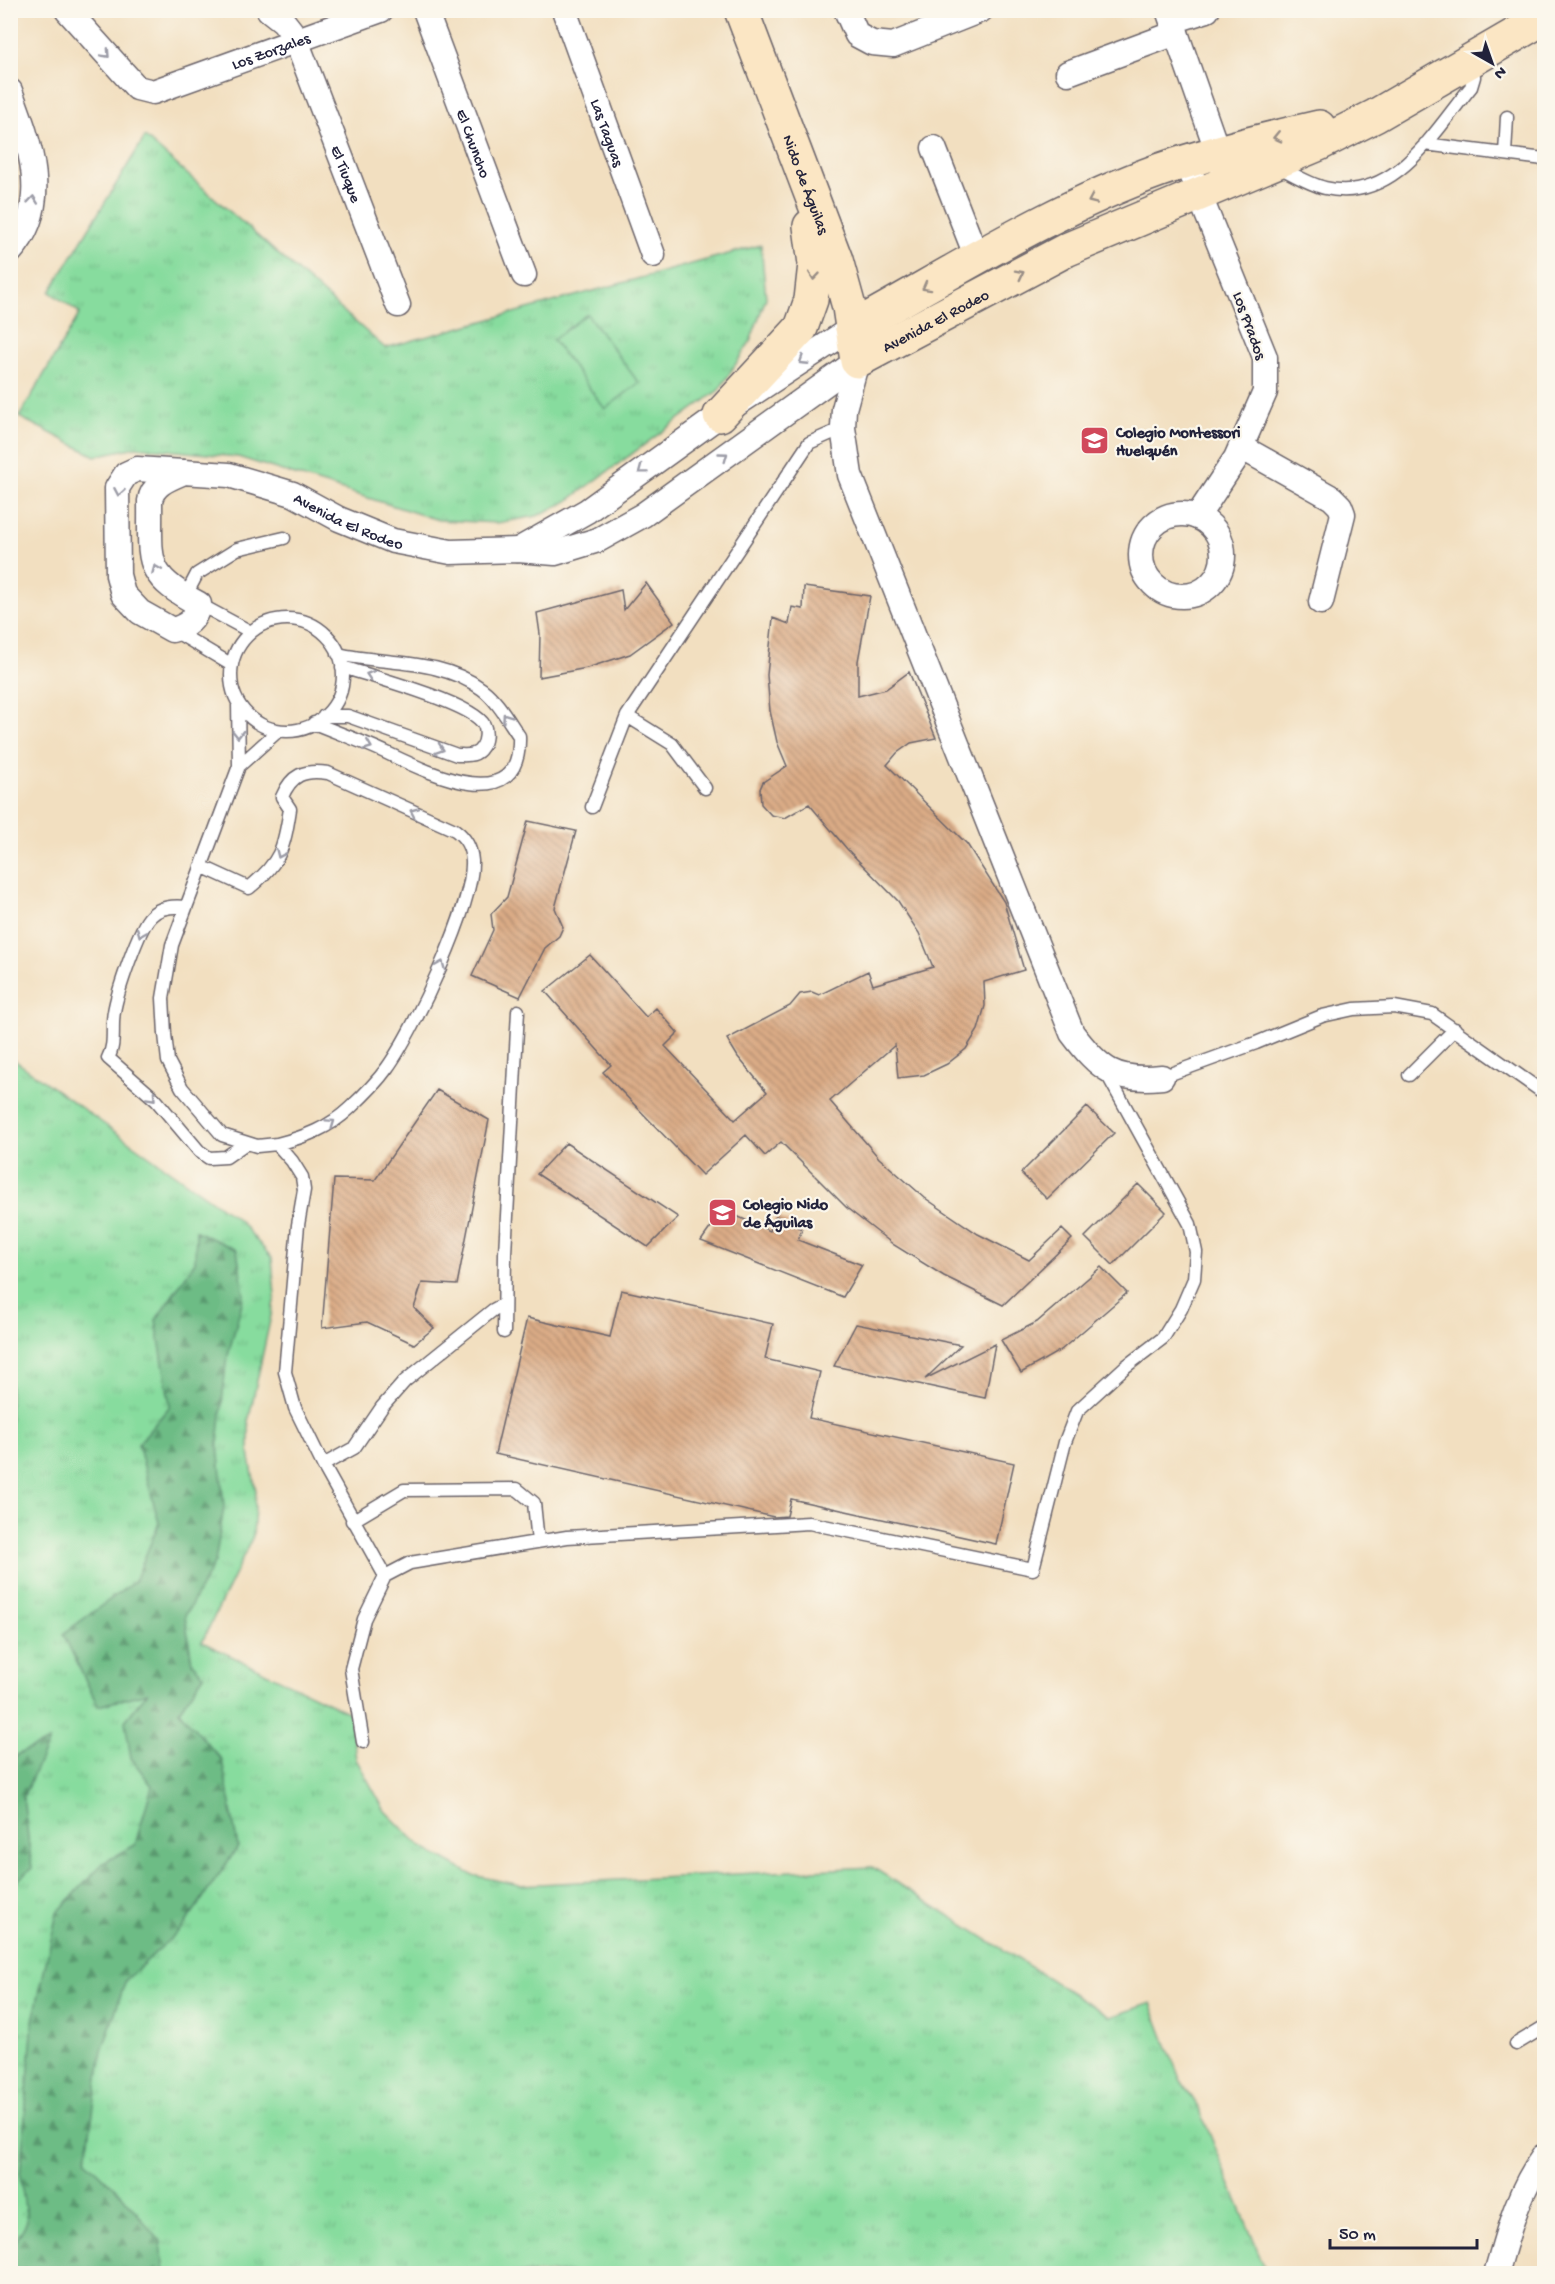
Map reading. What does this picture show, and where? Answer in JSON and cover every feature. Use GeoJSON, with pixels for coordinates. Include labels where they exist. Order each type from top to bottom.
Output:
{"type":"FeatureCollection","features":[{"type":"Feature","properties":{"kind":"street","name":"Los Zorzales"},"geometry":{"type":"LineString","coordinates":[[67,10],[137,87],[146,92],[161,91],[381,10]]}},
{"type":"Feature","properties":{"kind":"street","name":"El Tiuque"},"geometry":{"type":"LineString","coordinates":[[269,10],[290,28],[297,42],[398,305]]}},
{"type":"Feature","properties":{"kind":"street","name":"El Chuncho"},"geometry":{"type":"LineString","coordinates":[[425,10],[524,275]]}},
{"type":"Feature","properties":{"kind":"street","name":"Las Taguas"},"geometry":{"type":"LineString","coordinates":[[564,10],[653,255]]}},
{"type":"Feature","properties":{"kind":"street","name":"Nido de Águilas"},"geometry":{"type":"LineString","coordinates":[[741,10],[843,283],[857,361]]}},
{"type":"Feature","properties":{"kind":"street"},"geometry":{"type":"LineString","coordinates":[[846,10],[857,35],[872,43],[893,45],[981,10]]}},
{"type":"Feature","properties":{"kind":"street"},"geometry":{"type":"LineString","coordinates":[[1068,73],[1172,22],[1207,10]]}},
{"type":"Feature","properties":{"kind":"street","name":"Avenida El Rodeo"},"geometry":{"type":"LineString","coordinates":[[518,550],[587,511],[720,415],[852,328],[1047,220],[1158,171],[1186,162],[1215,176],[1272,164],[1375,116],[1473,59],[1526,20]]}},
{"type":"Feature","properties":{"kind":"street","name":"Los Prados"},"geometry":{"type":"LineString","coordinates":[[1172,22],[1265,357],[1265,392],[1241,447],[1197,517]]}},
{"type":"Feature","properties":{"kind":"street"},"geometry":{"type":"LineString","coordinates":[[10,91],[31,152],[35,196],[31,220],[22,240],[10,252]]}},
{"type":"Feature","properties":{"kind":"street","name":"Avenida El Rodeo"},"geometry":{"type":"LineString","coordinates":[[172,630],[140,612],[123,594],[118,575],[117,488],[126,474],[137,469],[229,475],[272,486],[357,527],[393,541],[451,552],[518,550],[555,553],[598,540],[643,515],[857,361],[1066,250],[1215,176],[1375,116]]}},
{"type":"Feature","properties":{"kind":"street"},"geometry":{"type":"LineString","coordinates":[[934,148],[977,258]]}},
{"type":"Feature","properties":{"kind":"street"},"geometry":{"type":"LineString","coordinates":[[720,415],[801,328],[811,300],[815,264],[804,177]]}},
{"type":"Feature","properties":{"kind":"street"},"geometry":{"type":"LineString","coordinates":[[857,361],[843,419],[850,475],[1072,1033],[1105,1070],[1123,1078],[1162,1077]]}},
{"type":"Feature","properties":{"kind":"street"},"geometry":{"type":"LineString","coordinates":[[759,431],[801,410],[819,407],[843,419]]}},
{"type":"Feature","properties":{"kind":"street"},"geometry":{"type":"LineString","coordinates":[[1241,447],[1332,498],[1340,506],[1343,514],[1321,602]]}},
{"type":"Feature","properties":{"kind":"street"},"geometry":{"type":"LineString","coordinates":[[172,630],[185,627],[196,615],[192,601],[165,584],[154,569],[150,504],[151,495],[159,485],[184,472]]}},
{"type":"Feature","properties":{"kind":"street"},"geometry":{"type":"LineString","coordinates":[[587,511],[588,528],[598,540]]}},
{"type":"Feature","properties":{"kind":"street"},"geometry":{"type":"LineString","coordinates":[[1496,2274],[1519,2200],[1545,2156]]}},
{"type":"Feature","properties":{"kind":"lane"},"geometry":{"type":"LineString","coordinates":[[1272,164],[1328,188],[1374,186],[1397,173],[1425,144],[1471,87],[1474,77],[1473,59]]}},
{"type":"Feature","properties":{"kind":"lane"},"geometry":{"type":"LineString","coordinates":[[1505,154],[1507,117]]}},
{"type":"Feature","properties":{"kind":"lane"},"geometry":{"type":"LineString","coordinates":[[1425,144],[1545,159]]}},
{"type":"Feature","properties":{"kind":"lane"},"geometry":{"type":"LineString","coordinates":[[592,807],[627,716],[809,443],[843,419]]}},
{"type":"Feature","properties":{"kind":"lane"},"geometry":{"type":"LineString","coordinates":[[251,632],[192,601],[197,574],[237,549],[284,538]]}},
{"type":"Feature","properties":{"kind":"lane"},"geometry":{"type":"LineString","coordinates":[[319,720],[339,693],[340,660],[324,634],[304,622],[280,620],[259,626],[238,647],[232,665],[231,684],[238,703],[248,716],[262,725],[278,731],[303,729],[319,720],[348,716],[457,755],[472,756],[482,749],[486,740],[483,725],[472,714],[340,660]]}},
{"type":"Feature","properties":{"kind":"lane"},"geometry":{"type":"LineString","coordinates":[[172,630],[232,665]]}},
{"type":"Feature","properties":{"kind":"lane"},"geometry":{"type":"LineString","coordinates":[[319,720],[410,766],[468,783],[499,782],[513,772],[518,762],[519,736],[483,689],[457,675],[429,665],[340,660]]}},
{"type":"Feature","properties":{"kind":"lane"},"geometry":{"type":"LineString","coordinates":[[201,866],[249,888],[277,863],[284,845],[290,809],[282,797],[287,784],[298,774],[314,770],[328,773],[455,830],[466,838],[472,858],[472,869],[453,936],[402,1044],[387,1068],[348,1111],[307,1137],[257,1146],[222,1135],[182,1088],[168,1061],[163,998],[172,945],[201,866],[239,766],[238,703]]}},
{"type":"Feature","properties":{"kind":"lane"},"geometry":{"type":"LineString","coordinates":[[627,716],[672,744],[705,788]]}},
{"type":"Feature","properties":{"kind":"lane"},"geometry":{"type":"LineString","coordinates":[[239,766],[278,731]]}},
{"type":"Feature","properties":{"kind":"lane"},"geometry":{"type":"LineString","coordinates":[[186,907],[171,906],[152,914],[142,927],[114,1011],[112,1050],[108,1058],[150,1094],[199,1151],[209,1158],[226,1157],[246,1143]]}},
{"type":"Feature","properties":{"kind":"lane"},"geometry":{"type":"LineString","coordinates":[[1162,1077],[1322,1016],[1354,1009],[1394,1007],[1432,1014],[1545,1094]]}},
{"type":"Feature","properties":{"kind":"lane"},"geometry":{"type":"LineString","coordinates":[[504,1332],[518,1011]]}},
{"type":"Feature","properties":{"kind":"lane"},"geometry":{"type":"LineString","coordinates":[[1409,1075],[1455,1029]]}},
{"type":"Feature","properties":{"kind":"lane"},"geometry":{"type":"LineString","coordinates":[[363,1742],[351,1669],[364,1619],[385,1576],[410,1563],[567,1537],[809,1522],[1033,1569],[1065,1442],[1077,1410],[1125,1367],[1163,1338],[1194,1279],[1196,1252],[1190,1224],[1105,1070]]}},
{"type":"Feature","properties":{"kind":"lane"},"geometry":{"type":"LineString","coordinates":[[277,1144],[302,1177],[304,1190],[298,1224],[285,1372],[295,1407],[323,1465],[352,1521],[385,1576]]}},
{"type":"Feature","properties":{"kind":"lane"},"geometry":{"type":"LineString","coordinates":[[323,1465],[354,1448],[382,1407],[405,1381],[493,1310],[504,1304]]}},
{"type":"Feature","properties":{"kind":"lane"},"geometry":{"type":"LineString","coordinates":[[352,1521],[404,1490],[518,1489],[534,1503],[538,1542]]}},
{"type":"Feature","properties":{"kind":"lane"},"geometry":{"type":"LineString","coordinates":[[1516,2044],[1545,2027]]}},
{"type":"Feature","properties":{"kind":"green space"},"geometry":{"type":"Polygon","coordinates":[[[145,137],[385,348],[761,245],[766,298],[750,342],[719,390],[566,502],[537,516],[497,523],[438,520],[238,457],[136,447],[95,456],[19,417],[80,313],[50,292],[145,137]]]}},
{"type":"Feature","properties":{"kind":"green space"},"geometry":{"type":"Polygon","coordinates":[[[587,314],[639,383],[605,409],[553,340],[587,314]]]}},
{"type":"Feature","properties":{"kind":"green space"},"geometry":{"type":"Polygon","coordinates":[[[10,1057],[239,1220],[272,1258],[275,1297],[249,1418],[249,1453],[256,1491],[253,1536],[202,1642],[350,1713],[356,1759],[385,1811],[420,1846],[472,1875],[520,1885],[872,1867],[1110,2017],[1151,2003],[1180,2079],[1199,2108],[1267,2273],[11,2273],[10,1057]]]}},
{"type":"Feature","properties":{"kind":"green space"},"geometry":{"type":"Polygon","coordinates":[[[196,1231],[237,1250],[244,1295],[226,1363],[218,1445],[224,1507],[215,1562],[185,1616],[192,1663],[204,1675],[179,1711],[222,1760],[238,1847],[183,1927],[126,1980],[102,2051],[86,2160],[121,2194],[161,2242],[164,2273],[11,2273],[11,2250],[27,2221],[20,2176],[33,2021],[57,1913],[103,1863],[135,1845],[152,1786],[131,1758],[125,1721],[147,1693],[98,1706],[63,1634],[135,1581],[159,1523],[138,1444],[170,1406],[156,1320],[195,1262],[196,1231]]]}},
{"type":"Feature","properties":{"kind":"green space"},"geometry":{"type":"Polygon","coordinates":[[[49,1741],[23,1797],[32,1868],[11,1886],[11,1763],[18,1754],[49,1741]]]}},
{"type":"Feature","properties":{"kind":"building"},"geometry":{"type":"Polygon","coordinates":[[[646,583],[674,622],[630,654],[587,668],[539,677],[540,634],[537,613],[621,590],[624,610],[646,583]]]}},
{"type":"Feature","properties":{"kind":"building"},"geometry":{"type":"Polygon","coordinates":[[[804,587],[870,596],[858,661],[858,696],[886,689],[909,672],[936,738],[911,743],[897,753],[887,765],[967,844],[1004,902],[1024,970],[984,982],[985,1006],[978,1030],[966,1049],[947,1064],[924,1075],[898,1078],[895,1045],[830,1101],[879,1158],[925,1198],[978,1234],[1029,1260],[1062,1229],[1072,1239],[1003,1305],[944,1276],[894,1245],[848,1209],[781,1142],[765,1156],[746,1135],[702,1175],[603,1072],[611,1065],[545,991],[590,955],[646,1017],[656,1008],[678,1033],[665,1046],[735,1120],[767,1092],[738,1057],[727,1039],[790,1006],[800,994],[812,992],[819,995],[868,971],[873,985],[933,967],[919,933],[898,901],[847,849],[809,804],[785,818],[771,815],[761,804],[760,789],[763,782],[787,766],[777,742],[770,711],[767,675],[773,618],[789,624],[792,607],[803,609],[804,587]]]}},
{"type":"Feature","properties":{"kind":"building"},"geometry":{"type":"Polygon","coordinates":[[[528,821],[576,831],[555,908],[563,927],[559,936],[545,948],[520,997],[472,976],[493,930],[491,914],[507,897],[528,821]]]}},
{"type":"Feature","properties":{"kind":"building"},"geometry":{"type":"Polygon","coordinates":[[[437,1090],[489,1120],[457,1285],[422,1283],[414,1308],[434,1328],[414,1344],[367,1322],[322,1328],[334,1179],[375,1180],[437,1090]]]}},
{"type":"Feature","properties":{"kind":"building"},"geometry":{"type":"Polygon","coordinates":[[[1087,1107],[1114,1133],[1047,1199],[1021,1173],[1087,1107]]]}},
{"type":"Feature","properties":{"kind":"building"},"geometry":{"type":"Polygon","coordinates":[[[566,1143],[678,1217],[648,1247],[537,1174],[566,1143]]]}},
{"type":"Feature","properties":{"kind":"building"},"geometry":{"type":"Polygon","coordinates":[[[1138,1184],[1166,1212],[1113,1265],[1085,1237],[1138,1184]]]}},
{"type":"Feature","properties":{"kind":"building"},"geometry":{"type":"Polygon","coordinates":[[[723,1210],[770,1231],[776,1216],[802,1229],[798,1240],[862,1265],[843,1297],[701,1241],[723,1210]]]}},
{"type":"Feature","properties":{"kind":"building"},"geometry":{"type":"Polygon","coordinates":[[[1101,1267],[1127,1293],[1061,1350],[1021,1373],[1001,1340],[1037,1322],[1101,1267]]]}},
{"type":"Feature","properties":{"kind":"building"},"geometry":{"type":"Polygon","coordinates":[[[621,1290],[773,1324],[765,1359],[820,1372],[809,1418],[1014,1463],[996,1544],[791,1499],[787,1516],[774,1517],[495,1454],[527,1318],[610,1337],[621,1290]]]}},
{"type":"Feature","properties":{"kind":"building"},"geometry":{"type":"Polygon","coordinates":[[[856,1324],[961,1345],[925,1379],[995,1344],[985,1398],[834,1366],[856,1324]]]}},
{"type":"Feature","properties":{"kind":"place","name":"Colegio Montessori Huelquén"},"geometry":{"type":"Point","coordinates":[1095,440]}},
{"type":"Feature","properties":{"kind":"place","name":"Colegio Nido de Águilas"},"geometry":{"type":"Point","coordinates":[722,1212]}}]}
